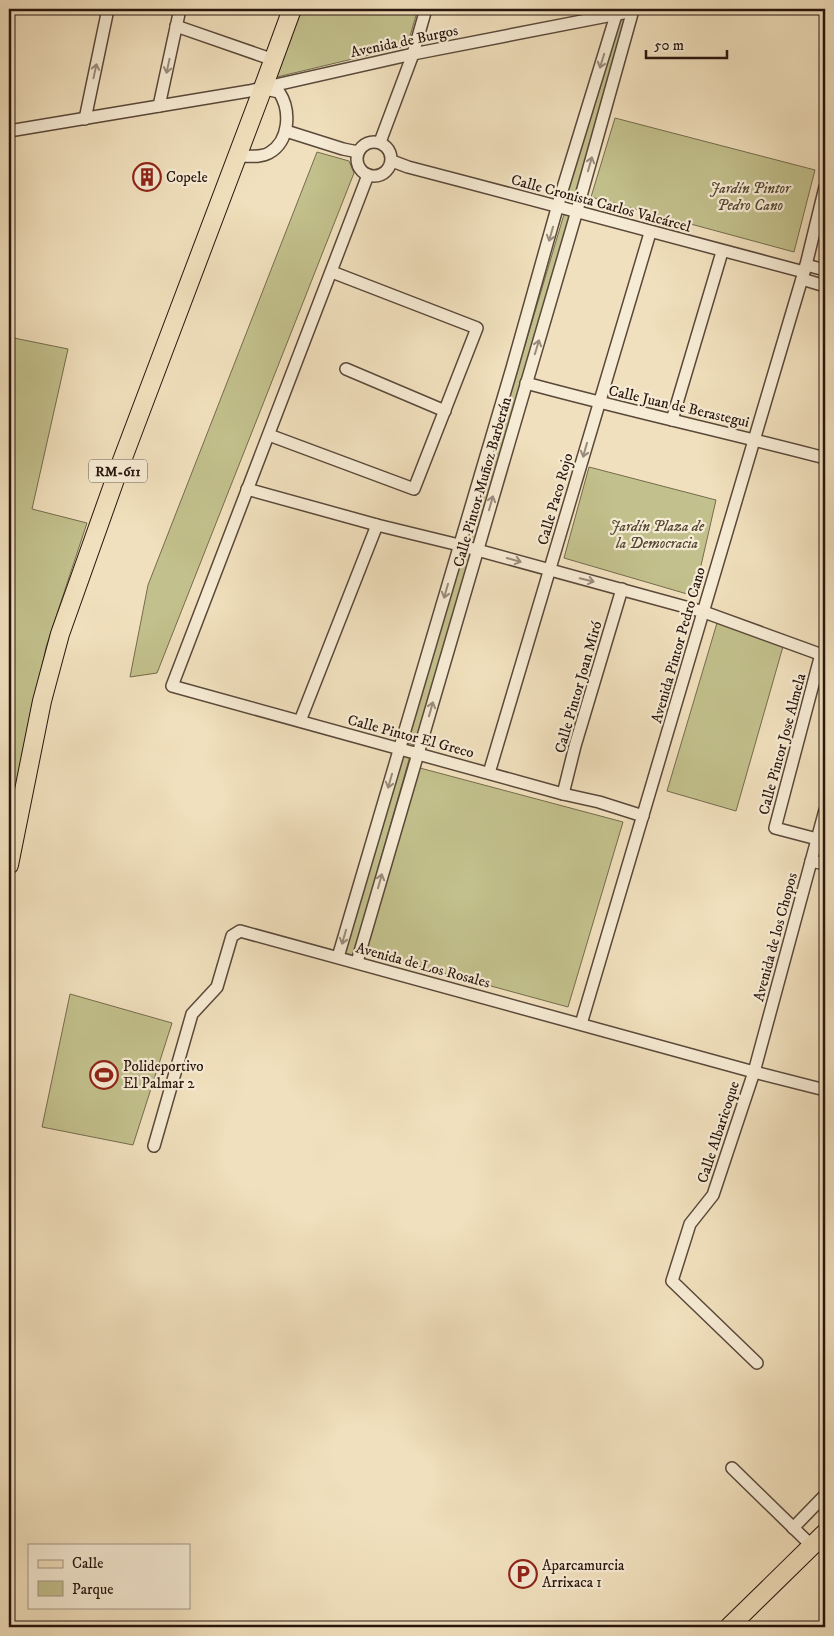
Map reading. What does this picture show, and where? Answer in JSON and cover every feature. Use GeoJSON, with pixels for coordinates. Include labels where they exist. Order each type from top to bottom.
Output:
{"type":"FeatureCollection","features":[{"type":"Feature","properties":{"kind":"main road","name":"RM-611"},"geometry":{"type":"LineString","coordinates":[[9,865],[42,701],[60,634],[118,470],[247,133],[292,9]]}},
{"type":"Feature","properties":{"kind":"main road"},"geometry":{"type":"LineString","coordinates":[[729,1627],[825,1533]]}},
{"type":"Feature","properties":{"kind":"street"},"geometry":{"type":"LineString","coordinates":[[85,119],[108,9]]}},
{"type":"Feature","properties":{"kind":"street"},"geometry":{"type":"LineString","coordinates":[[159,106],[180,9]]}},
{"type":"Feature","properties":{"kind":"street"},"geometry":{"type":"LineString","coordinates":[[380,142],[413,54],[426,9]]}},
{"type":"Feature","properties":{"kind":"street","name":"Avenida de Burgos"},"geometry":{"type":"LineString","coordinates":[[9,131],[290,83],[413,54],[637,10]]}},
{"type":"Feature","properties":{"kind":"street","name":"Calle Pintor Muñoz Barberán"},"geometry":{"type":"LineString","coordinates":[[357,962],[637,10]]}},
{"type":"Feature","properties":{"kind":"street","name":"Calle Pintor Muñoz Barberán"},"geometry":{"type":"LineString","coordinates":[[338,957],[616,15]]}},
{"type":"Feature","properties":{"kind":"street"},"geometry":{"type":"LineString","coordinates":[[176,26],[274,60]]}},
{"type":"Feature","properties":{"kind":"street"},"geometry":{"type":"LineString","coordinates":[[284,99],[290,83]]}},
{"type":"Feature","properties":{"kind":"street"},"geometry":{"type":"LineString","coordinates":[[238,156],[258,156],[269,153],[277,147],[286,131],[284,99],[279,92],[263,88]]}},
{"type":"Feature","properties":{"kind":"street"},"geometry":{"type":"LineString","coordinates":[[286,131],[358,152]]}},
{"type":"Feature","properties":{"kind":"street"},"geometry":{"type":"LineString","coordinates":[[247,133],[258,156]]}},
{"type":"Feature","properties":{"kind":"street"},"geometry":{"type":"LineString","coordinates":[[380,142],[389,150],[392,161],[389,168],[383,174],[376,176],[368,175],[358,166],[358,152],[367,143],[380,142]]}},
{"type":"Feature","properties":{"kind":"street","name":"Calle Cronista Carlos Valcárcel"},"geometry":{"type":"LineString","coordinates":[[392,161],[408,167],[559,206],[722,252],[804,272],[825,270]]}},
{"type":"Feature","properties":{"kind":"street"},"geometry":{"type":"LineString","coordinates":[[368,175],[247,489],[377,525],[459,544],[704,612],[823,655]]}},
{"type":"Feature","properties":{"kind":"street","name":"Avenida Pintor Pedro Cano"},"geometry":{"type":"LineString","coordinates":[[581,1024],[804,272],[825,187]]}},
{"type":"Feature","properties":{"kind":"street","name":"Calle Paco Rojo"},"geometry":{"type":"LineString","coordinates":[[489,773],[650,233]]}},
{"type":"Feature","properties":{"kind":"street"},"geometry":{"type":"LineString","coordinates":[[672,420],[722,252]]}},
{"type":"Feature","properties":{"kind":"street"},"geometry":{"type":"LineString","coordinates":[[269,435],[414,489],[445,411],[477,328],[332,272]]}},
{"type":"Feature","properties":{"kind":"street","name":"Calle Cronista Carlos Valcárcel"},"geometry":{"type":"LineString","coordinates":[[804,272],[825,286]]}},
{"type":"Feature","properties":{"kind":"street"},"geometry":{"type":"LineString","coordinates":[[346,370],[445,411]]}},
{"type":"Feature","properties":{"kind":"street","name":"Calle Juan de Berastegui"},"geometry":{"type":"LineString","coordinates":[[526,383],[599,403],[825,458]]}},
{"type":"Feature","properties":{"kind":"street","name":"Calle Pintor El Greco"},"geometry":{"type":"LineString","coordinates":[[247,489],[172,686],[563,794],[599,802],[643,816]]}},
{"type":"Feature","properties":{"kind":"street"},"geometry":{"type":"LineString","coordinates":[[300,721],[377,525]]}},
{"type":"Feature","properties":{"kind":"street","name":"Calle Pintor Joan Miró"},"geometry":{"type":"LineString","coordinates":[[563,794],[575,746],[622,589]]}},
{"type":"Feature","properties":{"kind":"street","name":"Calle Pintor Jose Almela"},"geometry":{"type":"LineString","coordinates":[[817,839],[775,828],[823,655]]}},
{"type":"Feature","properties":{"kind":"street","name":"Avenida de los Chopos"},"geometry":{"type":"LineString","coordinates":[[754,1072],[825,810]]}},
{"type":"Feature","properties":{"kind":"street"},"geometry":{"type":"LineString","coordinates":[[811,861],[825,864]]}},
{"type":"Feature","properties":{"kind":"street","name":"Avenida de Los Rosales"},"geometry":{"type":"LineString","coordinates":[[154,1146],[192,1014],[217,987],[232,936],[240,931],[825,1090]]}},
{"type":"Feature","properties":{"kind":"street","name":"Calle Albaricoque"},"geometry":{"type":"LineString","coordinates":[[754,1072],[713,1195],[690,1224],[672,1282],[756,1363]]}},
{"type":"Feature","properties":{"kind":"street"},"geometry":{"type":"LineString","coordinates":[[732,1468],[812,1546]]}},
{"type":"Feature","properties":{"kind":"street"},"geometry":{"type":"LineString","coordinates":[[793,1528],[825,1495]]}},
{"type":"Feature","properties":{"kind":"green space"},"geometry":{"type":"Polygon","coordinates":[[[300,9],[418,9],[407,46],[277,77],[300,9]]]}},
{"type":"Feature","properties":{"kind":"green space"},"geometry":{"type":"Polygon","coordinates":[[[629,17],[574,202],[566,199],[620,19],[629,17]]]}},
{"type":"Feature","properties":{"kind":"green space","name":"Jardín Pintor Pedro Cano"},"geometry":{"type":"Polygon","coordinates":[[[615,118],[815,170],[794,252],[591,197],[615,118]]]}},
{"type":"Feature","properties":{"kind":"green space"},"geometry":{"type":"Polygon","coordinates":[[[317,152],[349,161],[354,173],[157,673],[130,677],[148,585],[317,152]]]}},
{"type":"Feature","properties":{"kind":"green space"},"geometry":{"type":"Polygon","coordinates":[[[565,211],[571,212],[476,542],[467,540],[565,211]]]}},
{"type":"Feature","properties":{"kind":"green space"},"geometry":{"type":"Polygon","coordinates":[[[9,337],[68,349],[32,509],[87,523],[46,647],[9,832],[9,337]]]}},
{"type":"Feature","properties":{"kind":"green space","name":"Jardín Plaza de la Democracia"},"geometry":{"type":"Polygon","coordinates":[[[589,467],[716,500],[694,596],[564,558],[589,467]]]}},
{"type":"Feature","properties":{"kind":"green space"},"geometry":{"type":"Polygon","coordinates":[[[464,551],[471,553],[415,745],[406,743],[464,551]]]}},
{"type":"Feature","properties":{"kind":"green space"},"geometry":{"type":"Polygon","coordinates":[[[717,623],[784,643],[736,811],[667,791],[717,623]]]}},
{"type":"Feature","properties":{"kind":"green space"},"geometry":{"type":"Polygon","coordinates":[[[403,754],[410,756],[353,956],[343,954],[403,754]]]}},
{"type":"Feature","properties":{"kind":"green space"},"geometry":{"type":"Polygon","coordinates":[[[420,768],[623,822],[568,1007],[366,952],[420,768]]]}},
{"type":"Feature","properties":{"kind":"green space","name":"Polideportivo El Palmar 2"},"geometry":{"type":"Polygon","coordinates":[[[70,994],[172,1023],[133,1145],[42,1127],[70,994]]]}},
{"type":"Feature","properties":{"kind":"place","name":"Copele"},"geometry":{"type":"Point","coordinates":[147,177]}},
{"type":"Feature","properties":{"kind":"place","name":"Polideportivo El Palmar 2"},"geometry":{"type":"Point","coordinates":[104,1075]}},
{"type":"Feature","properties":{"kind":"place","name":"Aparcamurcia Arrixaca 1"},"geometry":{"type":"Point","coordinates":[523,1574]}}]}
